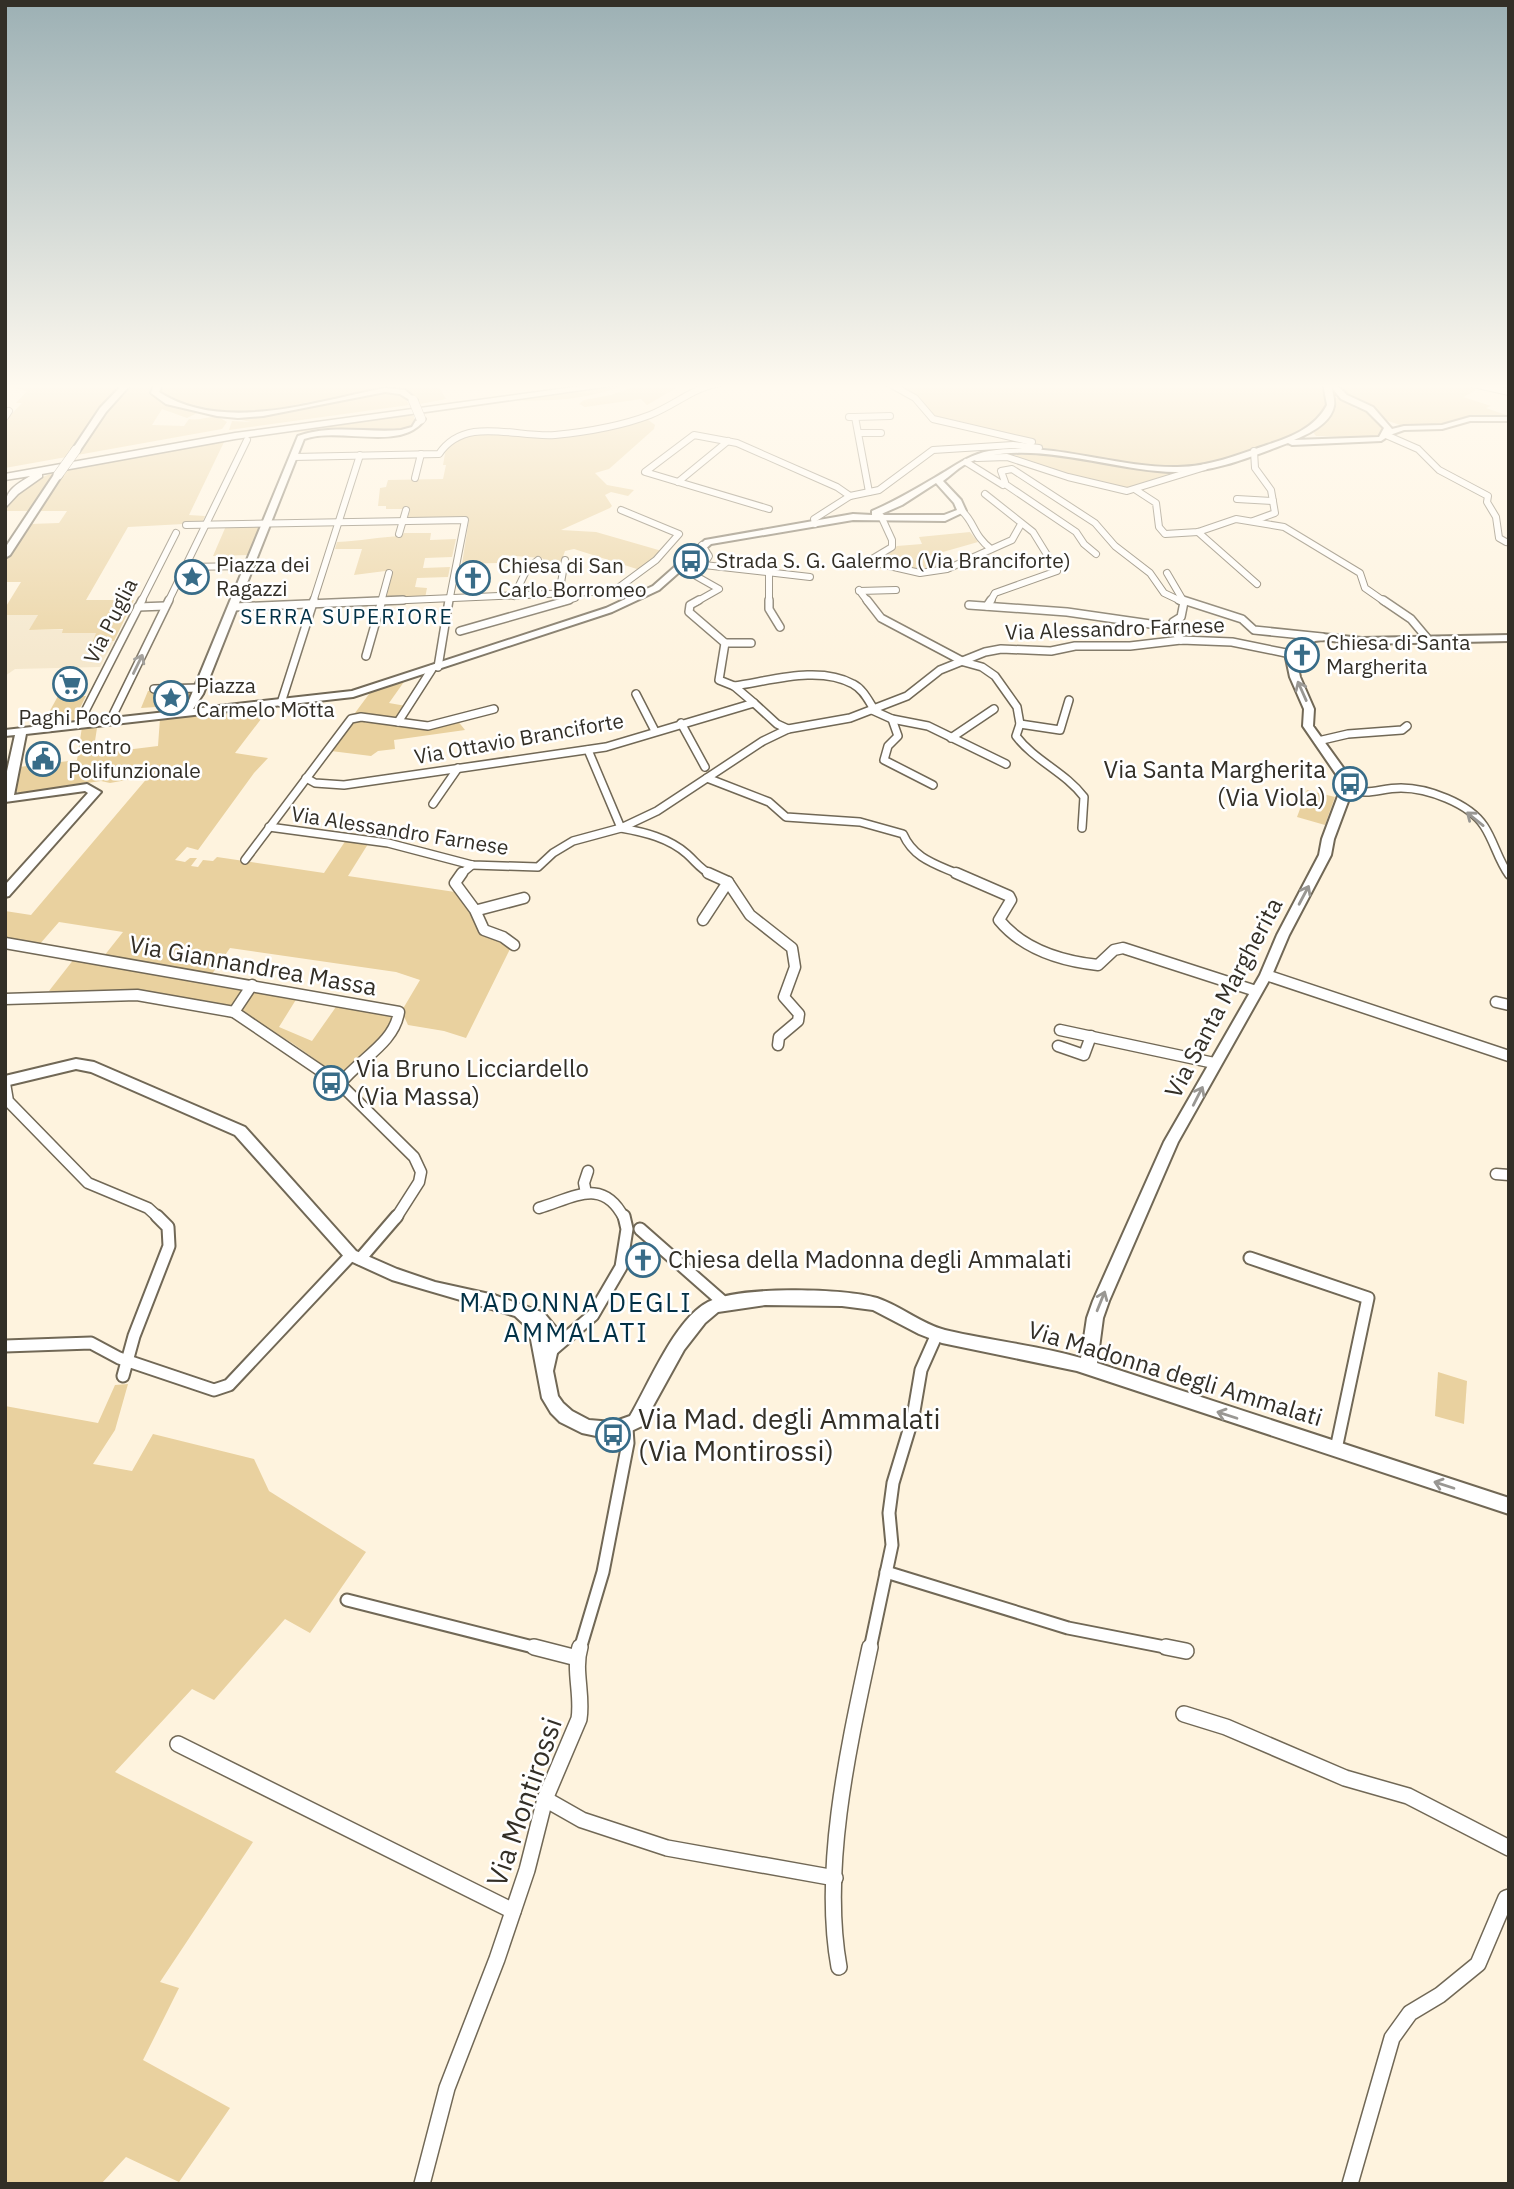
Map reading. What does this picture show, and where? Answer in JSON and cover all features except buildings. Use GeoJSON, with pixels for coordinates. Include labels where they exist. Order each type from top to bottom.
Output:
{"type":"FeatureCollection","features":[{"type":"Feature","properties":{"kind":"highway"},"geometry":{"type":"LineString","coordinates":[[5,505],[14,492],[26,485]]}},
{"type":"Feature","properties":{"kind":"street"},"geometry":{"type":"LineString","coordinates":[[5,555],[51,485]]}},
{"type":"Feature","properties":{"kind":"street"},"geometry":{"type":"LineString","coordinates":[[110,721],[225,485]]}},
{"type":"Feature","properties":{"kind":"street"},"geometry":{"type":"LineString","coordinates":[[5,733],[175,714],[196,701],[282,485]]}},
{"type":"Feature","properties":{"kind":"street"},"geometry":{"type":"LineString","coordinates":[[281,703],[351,485]]}},
{"type":"Feature","properties":{"kind":"street"},"geometry":{"type":"LineString","coordinates":[[689,485],[769,509]]}},
{"type":"Feature","properties":{"kind":"street"},"geometry":{"type":"LineString","coordinates":[[832,485],[850,496]]}},
{"type":"Feature","properties":{"kind":"street"},"geometry":{"type":"LineString","coordinates":[[868,485],[869,492]]}},
{"type":"Feature","properties":{"kind":"street"},"geometry":{"type":"LineString","coordinates":[[815,524],[814,519],[850,496],[879,490],[886,485]]}},
{"type":"Feature","properties":{"kind":"street"},"geometry":{"type":"LineString","coordinates":[[882,513],[925,486],[931,485]]}},
{"type":"Feature","properties":{"kind":"street"},"geometry":{"type":"LineString","coordinates":[[941,485],[970,518],[972,531],[977,539],[990,549]]}},
{"type":"Feature","properties":{"kind":"street"},"geometry":{"type":"LineString","coordinates":[[1007,485],[1076,532],[1084,544],[1096,554]]}},
{"type":"Feature","properties":{"kind":"street"},"geometry":{"type":"LineString","coordinates":[[1038,485],[1095,523],[1115,547],[1150,573],[1164,593],[1184,602],[1242,619],[1254,630],[1362,640],[1509,638]]}},
{"type":"Feature","properties":{"kind":"street"},"geometry":{"type":"LineString","coordinates":[[1099,485],[1122,491],[1151,485]]}},
{"type":"Feature","properties":{"kind":"street"},"geometry":{"type":"LineString","coordinates":[[1252,521],[1275,513],[1271,490],[1267,485]]}},
{"type":"Feature","properties":{"kind":"street"},"geometry":{"type":"LineString","coordinates":[[1469,485],[1488,495],[1487,502],[1496,517],[1499,538],[1506,542]]}},
{"type":"Feature","properties":{"kind":"street"},"geometry":{"type":"LineString","coordinates":[[1136,490],[1156,503],[1161,533],[1198,532],[1236,519],[1284,527],[1360,573],[1366,588],[1411,619],[1427,638]]}},
{"type":"Feature","properties":{"kind":"street"},"geometry":{"type":"LineString","coordinates":[[985,494],[1041,541],[1057,571],[995,593],[988,606]]}},
{"type":"Feature","properties":{"kind":"street"},"geometry":{"type":"LineString","coordinates":[[1237,499],[1273,501]]}},
{"type":"Feature","properties":{"kind":"street"},"geometry":{"type":"LineString","coordinates":[[399,534],[406,510]]}},
{"type":"Feature","properties":{"kind":"street"},"geometry":{"type":"LineString","coordinates":[[613,592],[656,560],[679,534],[621,510]]}},
{"type":"Feature","properties":{"kind":"street"},"geometry":{"type":"LineString","coordinates":[[154,689],[196,701],[214,710],[353,694],[597,615],[663,583],[702,545],[882,513],[945,518],[962,511]]}},
{"type":"Feature","properties":{"kind":"street"},"geometry":{"type":"LineString","coordinates":[[882,513],[892,547],[872,559],[873,562],[920,573],[957,566],[1012,540],[1021,524]]}},
{"type":"Feature","properties":{"kind":"street"},"geometry":{"type":"LineString","coordinates":[[186,525],[465,520],[435,668],[398,722]]}},
{"type":"Feature","properties":{"kind":"street"},"geometry":{"type":"LineString","coordinates":[[1198,532],[1257,584]]}},
{"type":"Feature","properties":{"kind":"street","name":"Via Puglia"},"geometry":{"type":"LineString","coordinates":[[78,724],[176,533]]}},
{"type":"Feature","properties":{"kind":"street"},"geometry":{"type":"LineString","coordinates":[[702,545],[709,556],[698,570],[698,578],[719,589],[687,609],[725,643],[751,643]]}},
{"type":"Feature","properties":{"kind":"street"},"geometry":{"type":"LineString","coordinates":[[514,596],[527,569],[538,560]]}},
{"type":"Feature","properties":{"kind":"street"},"geometry":{"type":"LineString","coordinates":[[559,594],[565,560]]}},
{"type":"Feature","properties":{"kind":"street"},"geometry":{"type":"LineString","coordinates":[[704,565],[810,577]]}},
{"type":"Feature","properties":{"kind":"street"},"geometry":{"type":"LineString","coordinates":[[184,567],[249,566]]}},
{"type":"Feature","properties":{"kind":"street"},"geometry":{"type":"LineString","coordinates":[[769,572],[769,610],[780,627]]}},
{"type":"Feature","properties":{"kind":"street"},"geometry":{"type":"LineString","coordinates":[[366,656],[389,573]]}},
{"type":"Feature","properties":{"kind":"street"},"geometry":{"type":"LineString","coordinates":[[1167,573],[1184,602],[1181,617],[1175,620],[1171,627]]}},
{"type":"Feature","properties":{"kind":"street"},"geometry":{"type":"LineString","coordinates":[[234,607],[637,590]]}},
{"type":"Feature","properties":{"kind":"street"},"geometry":{"type":"LineString","coordinates":[[897,590],[859,591],[881,618],[964,662],[982,667],[1001,682],[1017,707],[1020,724],[1016,736],[1021,745],[1035,753],[1084,797],[1082,828]]}},
{"type":"Feature","properties":{"kind":"street"},"geometry":{"type":"LineString","coordinates":[[460,631],[582,594]]}},
{"type":"Feature","properties":{"kind":"street"},"geometry":{"type":"LineString","coordinates":[[969,605],[1110,617],[1171,627],[1181,640]]}},
{"type":"Feature","properties":{"kind":"street"},"geometry":{"type":"LineString","coordinates":[[138,607],[165,606]]}},
{"type":"Feature","properties":{"kind":"street"},"geometry":{"type":"LineString","coordinates":[[1313,637],[1292,651],[1296,677],[1309,709],[1308,726],[1346,780],[1347,788],[1369,795],[1396,788],[1411,789],[1424,791],[1451,803],[1482,822],[1497,848],[1499,862],[1509,875]]}},
{"type":"Feature","properties":{"kind":"street","name":"Via Alessandro Farnese"},"geometry":{"type":"LineString","coordinates":[[269,827],[388,843],[472,865],[538,867],[553,853],[573,842],[621,828],[657,811],[763,741],[788,729],[849,718],[873,710],[907,696],[940,670],[985,652],[1001,649],[1051,651],[1075,646],[1130,646],[1181,640],[1232,642],[1292,651]]}},
{"type":"Feature","properties":{"kind":"street"},"geometry":{"type":"LineString","coordinates":[[725,643],[719,680],[734,686],[777,724],[788,729]]}},
{"type":"Feature","properties":{"kind":"street"},"geometry":{"type":"LineString","coordinates":[[734,686],[797,676],[845,681],[856,685],[873,710],[892,719],[928,726],[1006,764]]}},
{"type":"Feature","properties":{"kind":"street"},"geometry":{"type":"LineString","coordinates":[[636,694],[655,731]]}},
{"type":"Feature","properties":{"kind":"street"},"geometry":{"type":"LineString","coordinates":[[1020,724],[1060,730],[1069,700]]}},
{"type":"Feature","properties":{"kind":"street","name":"Via Ottavio Branciforte"},"geometry":{"type":"LineString","coordinates":[[306,778],[315,783],[344,785],[588,750],[754,703]]}},
{"type":"Feature","properties":{"kind":"street"},"geometry":{"type":"LineString","coordinates":[[245,860],[351,719],[361,717],[435,726],[480,710],[494,709]]}},
{"type":"Feature","properties":{"kind":"street"},"geometry":{"type":"LineString","coordinates":[[951,738],[994,709]]}},
{"type":"Feature","properties":{"kind":"street"},"geometry":{"type":"LineString","coordinates":[[892,719],[898,736],[888,746],[884,760],[933,785]]}},
{"type":"Feature","properties":{"kind":"street"},"geometry":{"type":"LineString","coordinates":[[681,723],[705,767]]}},
{"type":"Feature","properties":{"kind":"street"},"geometry":{"type":"LineString","coordinates":[[1318,741],[1348,734],[1402,730],[1407,726]]}},
{"type":"Feature","properties":{"kind":"street"},"geometry":{"type":"LineString","coordinates":[[5,892],[95,792],[87,787],[6,800],[21,731]]}},
{"type":"Feature","properties":{"kind":"street"},"geometry":{"type":"LineString","coordinates":[[588,750],[621,828],[652,834],[687,854],[699,869],[727,882],[750,915],[786,943],[796,956],[794,972],[784,997],[799,1014],[798,1021],[779,1037],[778,1045]]}},
{"type":"Feature","properties":{"kind":"street"},"geometry":{"type":"LineString","coordinates":[[433,804],[458,768]]}},
{"type":"Feature","properties":{"kind":"street"},"geometry":{"type":"LineString","coordinates":[[707,778],[769,802],[786,817],[860,822],[903,834],[909,848],[917,856],[1010,897],[1011,900],[999,920],[1008,932],[1043,951],[1098,965],[1114,950],[1123,948],[1256,991]]}},
{"type":"Feature","properties":{"kind":"street","name":"Via Santa Margherita"},"geometry":{"type":"LineString","coordinates":[[1088,1368],[1095,1318],[1101,1301],[1171,1142],[1266,975],[1283,935],[1325,855],[1347,788]]}},
{"type":"Feature","properties":{"kind":"street"},"geometry":{"type":"LineString","coordinates":[[472,865],[457,877],[455,883],[465,899],[478,910],[484,930],[514,945]]}},
{"type":"Feature","properties":{"kind":"street"},"geometry":{"type":"LineString","coordinates":[[703,920],[727,882]]}},
{"type":"Feature","properties":{"kind":"street"},"geometry":{"type":"LineString","coordinates":[[478,910],[524,898]]}},
{"type":"Feature","properties":{"kind":"street","name":"Via Giannandrea Massa"},"geometry":{"type":"LineString","coordinates":[[5,943],[399,1012],[398,1027],[386,1041],[357,1063],[340,1084]]}},
{"type":"Feature","properties":{"kind":"street"},"geometry":{"type":"LineString","coordinates":[[1266,975],[1509,1056]]}},
{"type":"Feature","properties":{"kind":"street"},"geometry":{"type":"LineString","coordinates":[[234,1012],[252,985]]}},
{"type":"Feature","properties":{"kind":"street"},"geometry":{"type":"LineString","coordinates":[[5,999],[137,995],[234,1012],[340,1084],[414,1157],[421,1172],[418,1185],[405,1204],[229,1385],[214,1390],[127,1360],[91,1343],[5,1346]]}},
{"type":"Feature","properties":{"kind":"street"},"geometry":{"type":"LineString","coordinates":[[1496,1002],[1509,1005]]}},
{"type":"Feature","properties":{"kind":"street"},"geometry":{"type":"LineString","coordinates":[[1060,1030],[1214,1063]]}},
{"type":"Feature","properties":{"kind":"street"},"geometry":{"type":"LineString","coordinates":[[1058,1046],[1084,1055],[1091,1036]]}},
{"type":"Feature","properties":{"kind":"street"},"geometry":{"type":"LineString","coordinates":[[123,1376],[169,1246],[165,1221],[148,1208],[88,1182],[8,1101],[5,1082],[76,1064],[94,1067],[240,1132],[356,1257],[392,1274],[435,1288],[519,1310],[553,1339]]}},
{"type":"Feature","properties":{"kind":"street"},"geometry":{"type":"LineString","coordinates":[[586,1194],[583,1189],[588,1171]]}},
{"type":"Feature","properties":{"kind":"street"},"geometry":{"type":"LineString","coordinates":[[1496,1174],[1509,1175]]}},
{"type":"Feature","properties":{"kind":"street"},"geometry":{"type":"LineString","coordinates":[[539,1208],[601,1192],[608,1196],[625,1219],[627,1229],[621,1267],[616,1277],[603,1294],[593,1315],[553,1339],[545,1375],[550,1398],[560,1414],[568,1420],[600,1429],[627,1428],[636,1421],[688,1331],[704,1313],[722,1301],[715,1291],[640,1229]]}},
{"type":"Feature","properties":{"kind":"street"},"geometry":{"type":"LineString","coordinates":[[1250,1258],[1368,1298],[1336,1449]]}},
{"type":"Feature","properties":{"kind":"street","name":"Via Madonna degli Ammalati"},"geometry":{"type":"LineString","coordinates":[[722,1301],[850,1299],[877,1305],[937,1335],[1023,1350],[1088,1368],[1509,1506]]}},
{"type":"Feature","properties":{"kind":"street"},"geometry":{"type":"LineString","coordinates":[[839,1967],[834,1947],[838,1825],[849,1756],[892,1545],[887,1524],[890,1496],[898,1458],[911,1422],[920,1372],[937,1335]]}},
{"type":"Feature","properties":{"kind":"street","name":"Via Montirossi"},"geometry":{"type":"LineString","coordinates":[[422,2184],[447,2088],[513,1911],[545,1799],[579,1719],[581,1707],[577,1658],[603,1572],[628,1443],[627,1428]]}},
{"type":"Feature","properties":{"kind":"street"},"geometry":{"type":"LineString","coordinates":[[887,1572],[1068,1629],[1186,1651]]}},
{"type":"Feature","properties":{"kind":"street"},"geometry":{"type":"LineString","coordinates":[[347,1600],[577,1658]]}},
{"type":"Feature","properties":{"kind":"street"},"geometry":{"type":"LineString","coordinates":[[1184,1714],[1226,1727],[1345,1778],[1408,1796],[1509,1848]]}},
{"type":"Feature","properties":{"kind":"street"},"geometry":{"type":"LineString","coordinates":[[178,1744],[513,1911]]}},
{"type":"Feature","properties":{"kind":"street"},"geometry":{"type":"LineString","coordinates":[[545,1799],[582,1820],[667,1848],[835,1878]]}},
{"type":"Feature","properties":{"kind":"street"},"geometry":{"type":"LineString","coordinates":[[1350,2184],[1392,2038],[1410,2013],[1440,1995],[1478,1964],[1506,1898],[1509,1897]]}},
{"type":"Feature","properties":{"kind":"shaded area"},"geometry":{"type":"Polygon","coordinates":[[[28,485],[47,485],[30,511],[5,511],[11,502],[28,485]]]}},
{"type":"Feature","properties":{"kind":"shaded area"},"geometry":{"type":"Polygon","coordinates":[[[56,485],[203,485],[189,515],[205,516],[202,523],[128,527],[86,600],[134,600],[114,641],[93,641],[96,633],[62,633],[63,629],[29,630],[38,615],[5,615],[5,608],[21,582],[5,582],[5,561],[30,524],[59,523],[67,511],[39,511],[56,485]]]}},
{"type":"Feature","properties":{"kind":"shaded area"},"geometry":{"type":"Polygon","coordinates":[[[608,485],[634,490],[628,496],[611,492],[605,495],[612,506],[610,508],[561,530],[596,532],[662,551],[640,570],[574,549],[565,551],[559,568],[538,568],[544,560],[542,558],[502,555],[497,563],[462,564],[469,519],[407,520],[410,509],[386,509],[386,506],[378,506],[380,488],[608,485]]]}},
{"type":"Feature","properties":{"kind":"shaded area"},"geometry":{"type":"Polygon","coordinates":[[[1109,485],[1141,485],[1127,490],[1109,485]]]}},
{"type":"Feature","properties":{"kind":"shaded area"},"geometry":{"type":"Polygon","coordinates":[[[261,525],[248,555],[213,556],[226,526],[261,525]]]}},
{"type":"Feature","properties":{"kind":"shaded area"},"geometry":{"type":"Polygon","coordinates":[[[970,532],[978,542],[929,556],[945,568],[928,571],[877,564],[876,559],[897,546],[922,544],[919,537],[970,532]]]}},
{"type":"Feature","properties":{"kind":"shaded area"},"geometry":{"type":"Polygon","coordinates":[[[404,533],[431,533],[430,540],[456,539],[452,557],[425,558],[423,568],[450,567],[448,577],[417,578],[415,587],[427,588],[425,598],[386,600],[393,570],[354,575],[362,549],[335,549],[337,542],[402,536],[404,533]]]}},
{"type":"Feature","properties":{"kind":"shaded area"},"geometry":{"type":"Polygon","coordinates":[[[5,615],[38,615],[30,630],[120,629],[100,667],[15,669],[5,676],[5,615]]]}},
{"type":"Feature","properties":{"kind":"shaded area"},"geometry":{"type":"Polygon","coordinates":[[[406,679],[389,703],[406,706],[397,720],[355,713],[372,690],[406,679]]]}},
{"type":"Feature","properties":{"kind":"shaded area"},"geometry":{"type":"Polygon","coordinates":[[[195,689],[190,702],[171,713],[171,706],[141,708],[148,691],[195,689]]]}},
{"type":"Feature","properties":{"kind":"shaded area"},"geometry":{"type":"Polygon","coordinates":[[[58,696],[86,696],[72,724],[41,727],[58,696]]]}},
{"type":"Feature","properties":{"kind":"shaded area"},"geometry":{"type":"Polygon","coordinates":[[[271,706],[235,753],[268,758],[198,850],[187,847],[175,860],[185,862],[190,858],[197,858],[191,866],[198,867],[203,860],[213,861],[217,857],[324,873],[346,840],[368,844],[348,876],[455,892],[473,912],[479,931],[511,947],[466,1038],[408,1025],[401,1010],[396,1007],[404,1007],[420,980],[396,972],[230,948],[212,974],[104,956],[123,932],[59,922],[39,945],[5,940],[5,911],[31,915],[149,776],[20,793],[15,791],[19,767],[77,760],[82,727],[97,728],[93,754],[158,746],[160,718],[271,706]]]}},
{"type":"Feature","properties":{"kind":"shaded area"},"geometry":{"type":"Polygon","coordinates":[[[361,719],[366,723],[370,721],[420,728],[457,720],[465,730],[394,740],[395,749],[378,751],[371,756],[331,751],[352,722],[361,719]]]}},
{"type":"Feature","properties":{"kind":"shaded area"},"geometry":{"type":"Polygon","coordinates":[[[1307,790],[1335,797],[1325,825],[1297,817],[1307,790]]]}},
{"type":"Feature","properties":{"kind":"shaded area"},"geometry":{"type":"Polygon","coordinates":[[[74,959],[245,988],[230,1008],[165,996],[49,991],[74,959]]]}},
{"type":"Feature","properties":{"kind":"shaded area"},"geometry":{"type":"Polygon","coordinates":[[[252,990],[297,998],[279,1027],[312,1041],[338,1004],[388,1013],[395,1017],[384,1039],[355,1060],[340,1077],[292,1043],[240,1012],[252,990]]]}},
{"type":"Feature","properties":{"kind":"shaded area"},"geometry":{"type":"Polygon","coordinates":[[[1438,1372],[1467,1381],[1464,1424],[1435,1416],[1438,1372]]]}},
{"type":"Feature","properties":{"kind":"shaded area"},"geometry":{"type":"Polygon","coordinates":[[[128,1384],[115,1430],[93,1464],[132,1471],[153,1434],[254,1459],[269,1491],[366,1552],[310,1633],[285,1619],[214,1700],[192,1689],[115,1772],[253,1842],[160,1982],[179,1988],[143,2060],[230,2108],[179,2182],[126,2157],[101,2184],[5,2184],[5,1406],[98,1423],[115,1385],[128,1384]]]}},
{"type":"Feature","properties":{"kind":"place","name":"Strada S. G. Galermo (Via Branciforte)"},"geometry":{"type":"Point","coordinates":[691,561]}},
{"type":"Feature","properties":{"kind":"place","name":"Piazza dei Ragazzi"},"geometry":{"type":"Point","coordinates":[192,577]}},
{"type":"Feature","properties":{"kind":"place","name":"Chiesa di San Carlo Borromeo"},"geometry":{"type":"Point","coordinates":[473,578]}},
{"type":"Feature","properties":{"kind":"place","name":"Chiesa di Santa Margherita"},"geometry":{"type":"Point","coordinates":[1302,655]}},
{"type":"Feature","properties":{"kind":"place","name":"Paghi Poco"},"geometry":{"type":"Point","coordinates":[70,684]}},
{"type":"Feature","properties":{"kind":"place","name":"Piazza Carmelo Motta"},"geometry":{"type":"Point","coordinates":[171,698]}},
{"type":"Feature","properties":{"kind":"place","name":"Centro Polifunzionale"},"geometry":{"type":"Point","coordinates":[43,759]}},
{"type":"Feature","properties":{"kind":"place","name":"Via Santa Margherita (Via Viola)"},"geometry":{"type":"Point","coordinates":[1350,784]}},
{"type":"Feature","properties":{"kind":"place","name":"Via Bruno Licciardello (Via Massa)"},"geometry":{"type":"Point","coordinates":[331,1083]}},
{"type":"Feature","properties":{"kind":"place","name":"Chiesa della Madonna degli Ammalati"},"geometry":{"type":"Point","coordinates":[643,1260]}},
{"type":"Feature","properties":{"kind":"place","name":"Via Mad. degli Ammalati (Via Montirossi)"},"geometry":{"type":"Point","coordinates":[613,1435]}},
{"type":"Feature","properties":{"kind":"district","name":"SERRA SUPERIORE"},"geometry":{"type":"Point","coordinates":[347,617]}},
{"type":"Feature","properties":{"kind":"district","name":"MADONNA DEGLI AMMALATI"},"geometry":{"type":"Point","coordinates":[576,1318]}}]}
